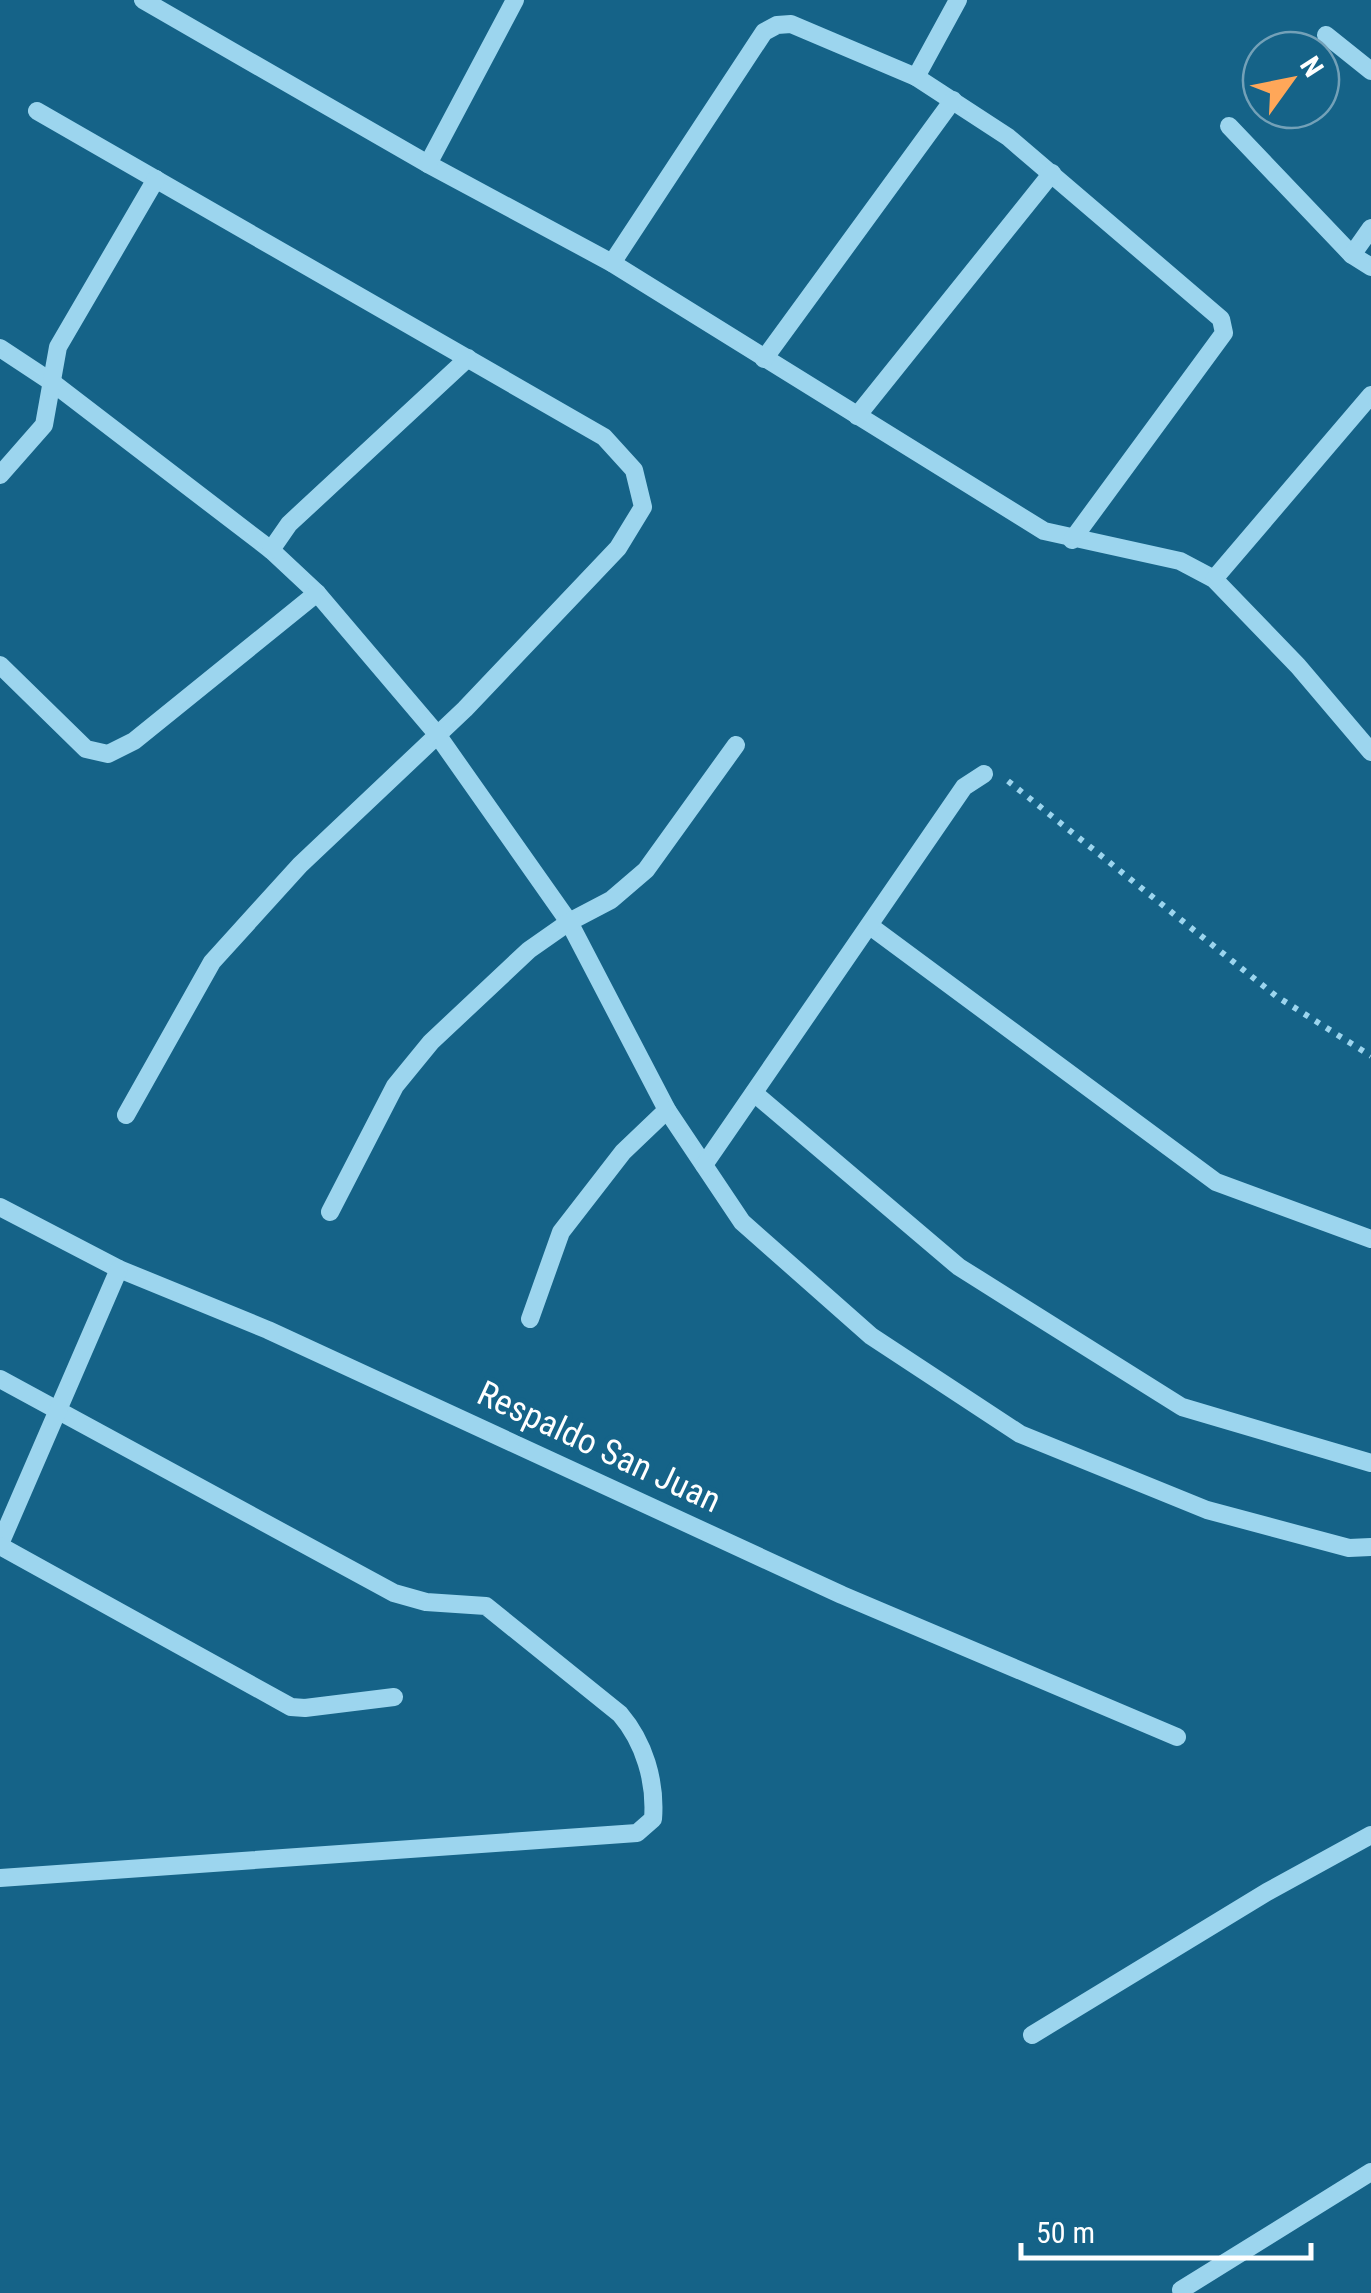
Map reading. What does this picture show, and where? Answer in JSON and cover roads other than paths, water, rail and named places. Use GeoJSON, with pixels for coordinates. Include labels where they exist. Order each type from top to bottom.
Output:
{"type":"FeatureCollection","features":[{"type":"Feature","properties":{"kind":"street"},"geometry":{"type":"LineString","coordinates":[[143,0],[428,164],[612,263],[1044,532],[1180,562],[1214,578],[1298,666],[1371,752]]}},
{"type":"Feature","properties":{"kind":"street"},"geometry":{"type":"LineString","coordinates":[[428,164],[515,0]]}},
{"type":"Feature","properties":{"kind":"street"},"geometry":{"type":"LineString","coordinates":[[916,77],[958,0]]}},
{"type":"Feature","properties":{"kind":"street"},"geometry":{"type":"LineString","coordinates":[[612,263],[764,32],[777,25],[792,24],[916,77],[1008,137],[1208,308],[1224,327],[1224,333],[1072,540]]}},
{"type":"Feature","properties":{"kind":"street"},"geometry":{"type":"LineString","coordinates":[[1341,47],[1371,71]]}},
{"type":"Feature","properties":{"kind":"street"},"geometry":{"type":"LineString","coordinates":[[764,359],[953,100]]}},
{"type":"Feature","properties":{"kind":"street"},"geometry":{"type":"LineString","coordinates":[[37,111],[604,436],[634,470],[643,507],[618,548],[464,710],[300,865],[212,962],[126,1115]]}},
{"type":"Feature","properties":{"kind":"street"},"geometry":{"type":"LineString","coordinates":[[1229,126],[1352,255],[1371,267]]}},
{"type":"Feature","properties":{"kind":"street"},"geometry":{"type":"LineString","coordinates":[[857,416],[1052,173]]}},
{"type":"Feature","properties":{"kind":"street"},"geometry":{"type":"LineString","coordinates":[[0,475],[44,425],[58,348],[156,180]]}},
{"type":"Feature","properties":{"kind":"street"},"geometry":{"type":"LineString","coordinates":[[1352,255],[1371,228]]}},
{"type":"Feature","properties":{"kind":"street"},"geometry":{"type":"LineString","coordinates":[[0,348],[53,383],[271,550],[316,593],[436,733],[569,922],[667,1110],[742,1222],[871,1336],[1020,1434],[1207,1510],[1349,1548],[1371,1547]]}},
{"type":"Feature","properties":{"kind":"street"},"geometry":{"type":"LineString","coordinates":[[271,550],[290,524],[468,358]]}},
{"type":"Feature","properties":{"kind":"street"},"geometry":{"type":"LineString","coordinates":[[1214,578],[1371,395]]}},
{"type":"Feature","properties":{"kind":"street"},"geometry":{"type":"LineString","coordinates":[[0,666],[86,749],[108,754],[134,741],[316,593]]}},
{"type":"Feature","properties":{"kind":"street"},"geometry":{"type":"LineString","coordinates":[[330,1212],[395,1086],[431,1042],[528,950],[611,900],[646,870],[736,745]]}},
{"type":"Feature","properties":{"kind":"street"},"geometry":{"type":"LineString","coordinates":[[704,1165],[964,787],[984,774]]}},
{"type":"Feature","properties":{"kind":"street"},"geometry":{"type":"LineString","coordinates":[[870,926],[1216,1182],[1371,1239]]}},
{"type":"Feature","properties":{"kind":"street"},"geometry":{"type":"LineString","coordinates":[[754,1094],[959,1267],[1182,1407],[1371,1463]]}},
{"type":"Feature","properties":{"kind":"street"},"geometry":{"type":"LineString","coordinates":[[530,1320],[561,1232],[622,1152],[667,1110]]}},
{"type":"Feature","properties":{"kind":"street","name":"Respaldo San Juan"},"geometry":{"type":"LineString","coordinates":[[0,1207],[120,1269],[268,1330],[842,1595],[1176,1736]]}},
{"type":"Feature","properties":{"kind":"street"},"geometry":{"type":"LineString","coordinates":[[120,1269],[0,1545],[291,1707],[394,1697]]}},
{"type":"Feature","properties":{"kind":"street"},"geometry":{"type":"LineString","coordinates":[[0,1379],[394,1592],[426,1602],[486,1606],[620,1714],[636,1732],[654,1799],[653,1819],[637,1833],[0,1878]]}},
{"type":"Feature","properties":{"kind":"street"},"geometry":{"type":"LineString","coordinates":[[1032,2036],[1267,1892],[1371,1835]]}},
{"type":"Feature","properties":{"kind":"street"},"geometry":{"type":"LineString","coordinates":[[1181,2290],[1371,2172]]}}]}
